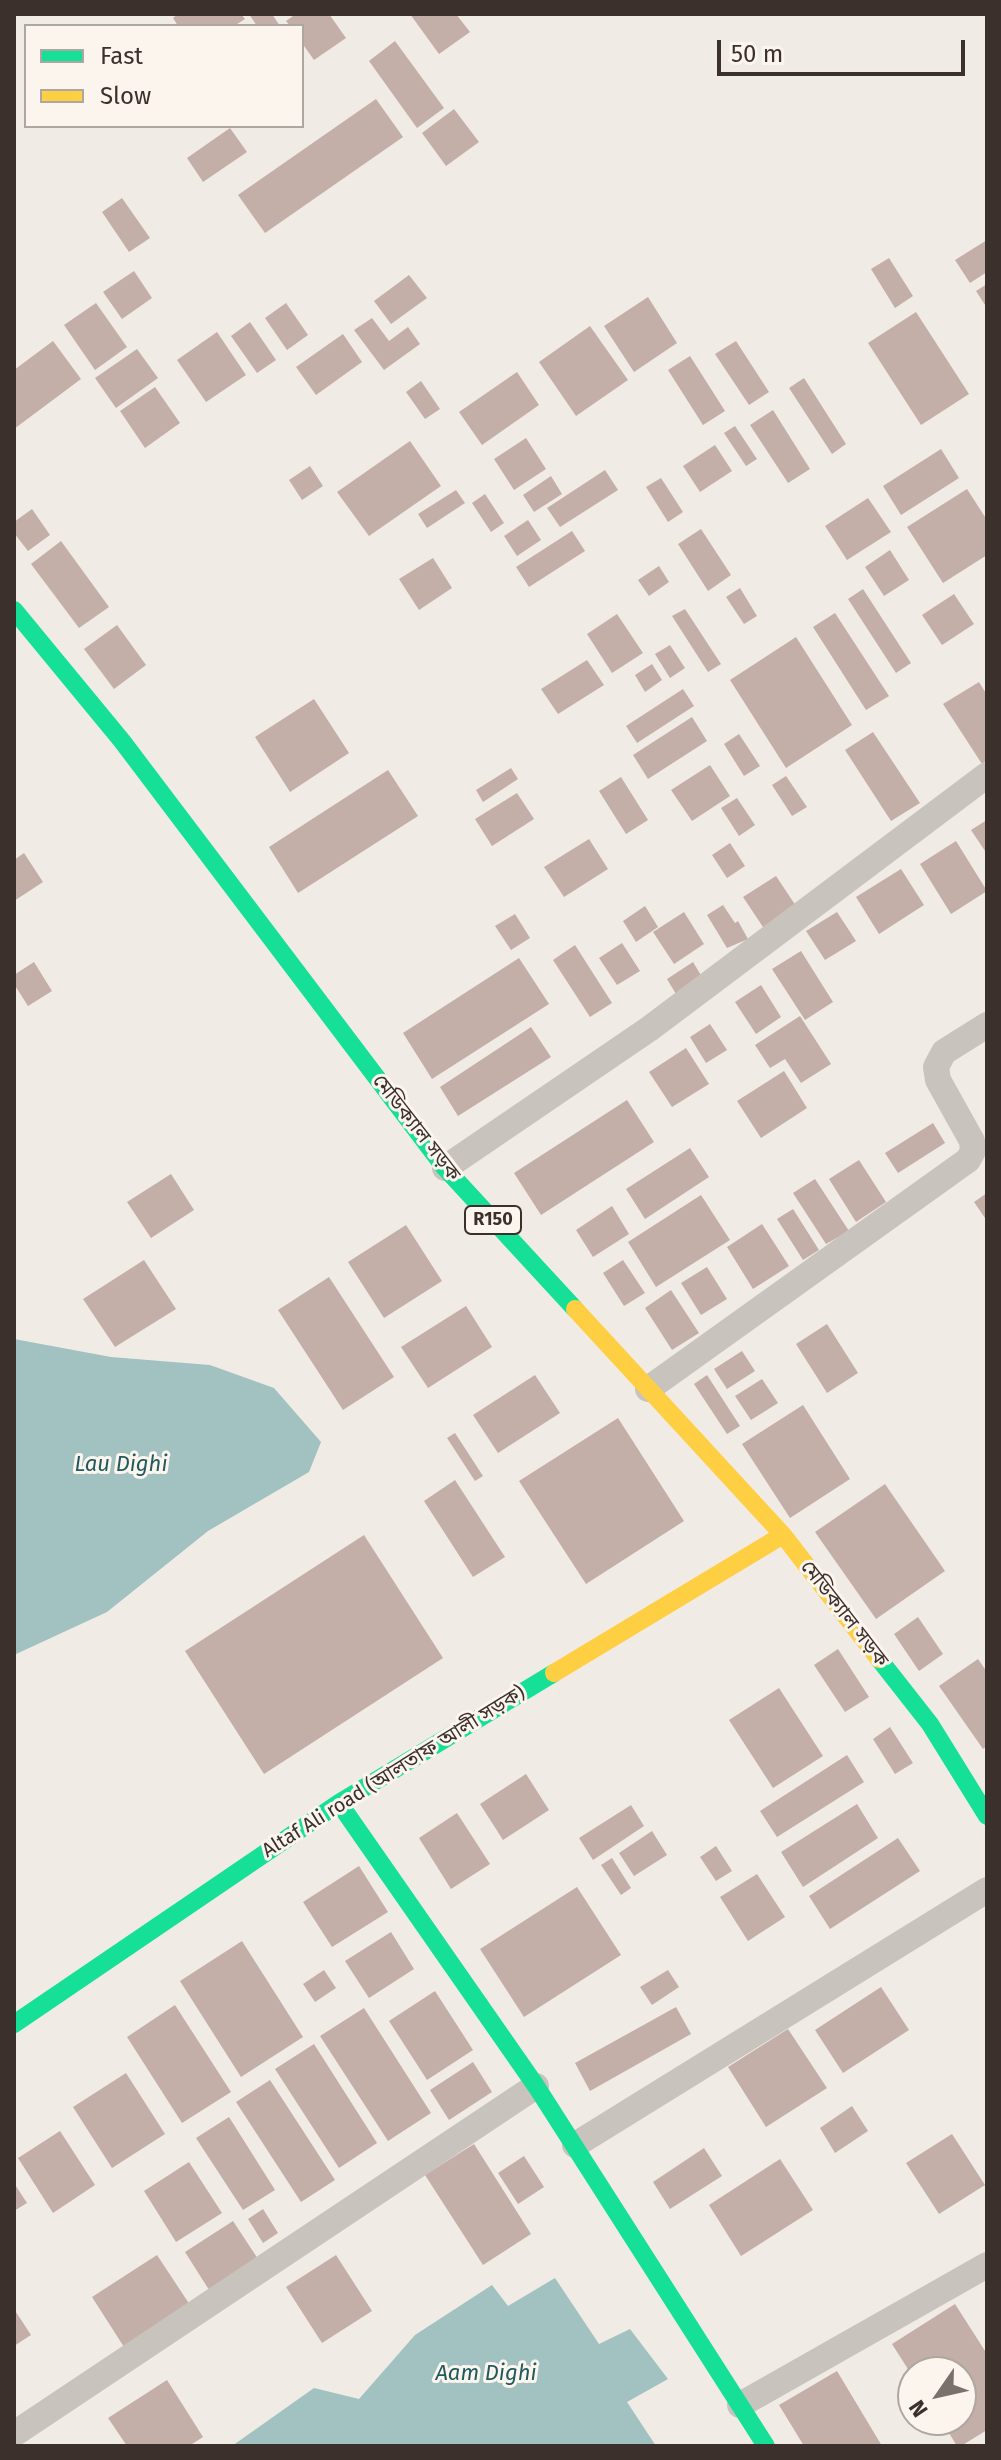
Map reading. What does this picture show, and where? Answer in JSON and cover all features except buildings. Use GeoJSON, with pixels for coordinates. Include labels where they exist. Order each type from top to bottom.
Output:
{"type":"FeatureCollection","features":[{"type":"Feature","properties":{"kind":"main road","name":"মেডিক্যাল সড়ক"},"geometry":{"type":"LineString","coordinates":[[14,610],[122,741],[445,1168],[783,1535],[930,1724],[987,1816]]}},
{"type":"Feature","properties":{"kind":"main road","name":"Altaf Ali road (আলতাফ আলী সড়ক)"},"geometry":{"type":"LineString","coordinates":[[14,2024],[339,1803],[783,1535]]}},
{"type":"Feature","properties":{"kind":"main road"},"geometry":{"type":"LineString","coordinates":[[339,1803],[536,2086],[766,2446]]}},
{"type":"Feature","properties":{"kind":"street"},"geometry":{"type":"LineString","coordinates":[[445,1168],[649,1029],[987,775]]}},
{"type":"Feature","properties":{"kind":"street"},"geometry":{"type":"LineString","coordinates":[[648,1389],[968,1160],[973,1151],[972,1141],[938,1080],[936,1067],[944,1052],[987,1025]]}},
{"type":"Feature","properties":{"kind":"street"},"geometry":{"type":"LineString","coordinates":[[575,2145],[987,1890]]}},
{"type":"Feature","properties":{"kind":"street"},"geometry":{"type":"LineString","coordinates":[[14,2434],[536,2086]]}},
{"type":"Feature","properties":{"kind":"street"},"geometry":{"type":"LineString","coordinates":[[740,2405],[987,2265]]}},
{"type":"Feature","properties":{"kind":"water","name":"Lau Dighi"},"geometry":{"type":"Polygon","coordinates":[[[14,1339],[111,1357],[210,1365],[274,1388],[321,1442],[309,1472],[208,1531],[107,1612],[14,1655],[14,1339]]]}},
{"type":"Feature","properties":{"kind":"water","name":"Aam Dighi"},"geometry":{"type":"Polygon","coordinates":[[[555,2278],[599,2344],[630,2329],[668,2379],[627,2402],[656,2446],[232,2446],[314,2388],[359,2399],[415,2335],[492,2285],[508,2306],[555,2278]]]}},
{"type":"Feature","properties":{"kind":"traffic: fast"},"geometry":{"type":"LineString","coordinates":[[14,610],[122,741],[445,1168],[575,1309]]}},
{"type":"Feature","properties":{"kind":"traffic: fast"},"geometry":{"type":"LineString","coordinates":[[879,1659],[930,1724],[987,1816]]}},
{"type":"Feature","properties":{"kind":"traffic: fast"},"geometry":{"type":"LineString","coordinates":[[14,2024],[339,1803],[554,1673]]}},
{"type":"Feature","properties":{"kind":"traffic: fast"},"geometry":{"type":"LineString","coordinates":[[339,1803],[536,2086],[766,2446]]}},
{"type":"Feature","properties":{"kind":"traffic: slow"},"geometry":{"type":"LineString","coordinates":[[575,1309],[783,1535],[879,1659]]}},
{"type":"Feature","properties":{"kind":"traffic: slow"},"geometry":{"type":"LineString","coordinates":[[554,1673],[783,1535]]}}]}
